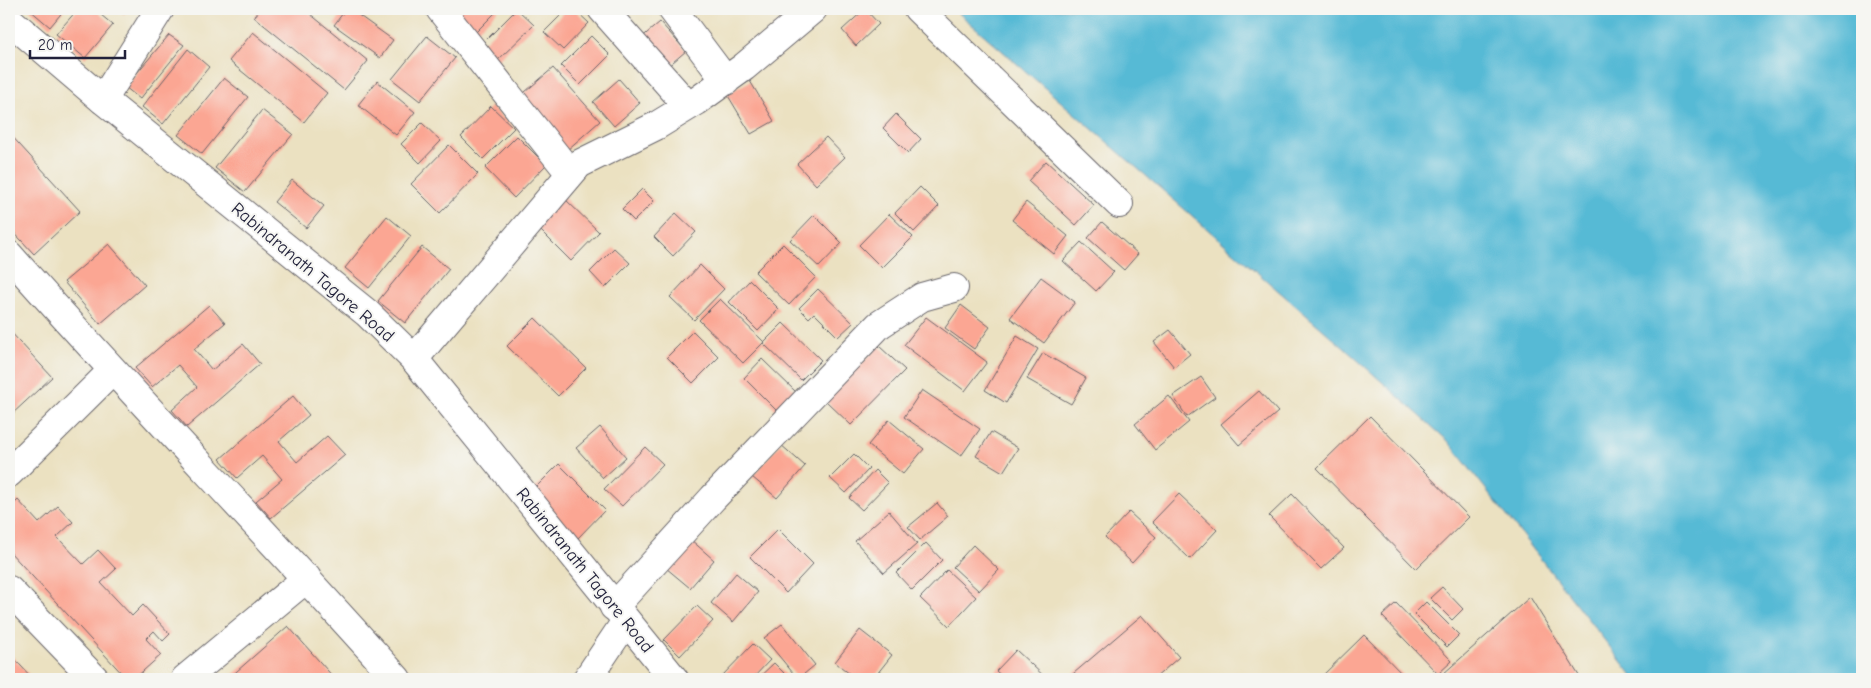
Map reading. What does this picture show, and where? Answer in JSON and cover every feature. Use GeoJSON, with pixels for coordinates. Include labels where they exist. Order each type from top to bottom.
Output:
{"type":"FeatureCollection","features":[{"type":"Feature","properties":{"kind":"street"},"geometry":{"type":"LineString","coordinates":[[103,100],[160,9]]}},
{"type":"Feature","properties":{"kind":"street"},"geometry":{"type":"LineString","coordinates":[[440,9],[569,172]]}},
{"type":"Feature","properties":{"kind":"street"},"geometry":{"type":"LineString","coordinates":[[602,9],[688,106]]}},
{"type":"Feature","properties":{"kind":"street"},"geometry":{"type":"LineString","coordinates":[[672,9],[726,81]]}},
{"type":"Feature","properties":{"kind":"street"},"geometry":{"type":"LineString","coordinates":[[414,359],[569,172],[590,156],[656,126],[726,81],[813,9]]}},
{"type":"Feature","properties":{"kind":"street"},"geometry":{"type":"LineString","coordinates":[[918,9],[1119,204]]}},
{"type":"Feature","properties":{"kind":"street","name":"Rabindranath Tagore Road"},"geometry":{"type":"LineString","coordinates":[[9,20],[103,100],[367,313],[414,359],[674,679]]}},
{"type":"Feature","properties":{"kind":"street"},"geometry":{"type":"LineString","coordinates":[[9,256],[112,371],[307,578],[397,679]]}},
{"type":"Feature","properties":{"kind":"street"},"geometry":{"type":"LineString","coordinates":[[587,679],[620,614],[713,498],[879,325],[922,296],[954,288]]}},
{"type":"Feature","properties":{"kind":"street"},"geometry":{"type":"LineString","coordinates":[[9,473],[112,371]]}},
{"type":"Feature","properties":{"kind":"street"},"geometry":{"type":"LineString","coordinates":[[185,679],[307,578]]}},
{"type":"Feature","properties":{"kind":"street"},"geometry":{"type":"LineString","coordinates":[[9,590],[95,679]]}},
{"type":"Feature","properties":{"kind":"water"},"geometry":{"type":"Polygon","coordinates":[[[954,9],[1862,9],[1862,679],[1635,679],[1448,441],[1343,347],[954,9]]]}},
{"type":"Feature","properties":{"kind":"building"},"geometry":{"type":"Polygon","coordinates":[[[29,9],[65,9],[50,27],[29,9]]]}},
{"type":"Feature","properties":{"kind":"building"},"geometry":{"type":"Polygon","coordinates":[[[78,9],[94,9],[113,25],[85,58],[56,34],[78,9]]]}},
{"type":"Feature","properties":{"kind":"building"},"geometry":{"type":"Polygon","coordinates":[[[118,9],[129,9],[124,14],[118,9]]]}},
{"type":"Feature","properties":{"kind":"building"},"geometry":{"type":"Polygon","coordinates":[[[261,9],[304,9],[368,61],[344,90],[254,17],[261,9]]]}},
{"type":"Feature","properties":{"kind":"building"},"geometry":{"type":"Polygon","coordinates":[[[346,9],[350,9],[393,40],[380,58],[334,25],[346,9]]]}},
{"type":"Feature","properties":{"kind":"building"},"geometry":{"type":"Polygon","coordinates":[[[460,9],[499,9],[474,34],[455,14],[460,9]]]}},
{"type":"Feature","properties":{"kind":"building"},"geometry":{"type":"Polygon","coordinates":[[[517,9],[534,25],[496,62],[480,46],[517,9]]]}},
{"type":"Feature","properties":{"kind":"building"},"geometry":{"type":"Polygon","coordinates":[[[567,9],[574,9],[589,23],[563,50],[544,32],[567,9]]]}},
{"type":"Feature","properties":{"kind":"building"},"geometry":{"type":"Polygon","coordinates":[[[865,9],[879,24],[856,46],[842,30],[865,9]]]}},
{"type":"Feature","properties":{"kind":"building"},"geometry":{"type":"Polygon","coordinates":[[[660,22],[686,51],[666,68],[640,39],[660,22]]]}},
{"type":"Feature","properties":{"kind":"building"},"geometry":{"type":"Polygon","coordinates":[[[253,32],[327,93],[304,122],[229,61],[253,32]]]}},
{"type":"Feature","properties":{"kind":"building"},"geometry":{"type":"Polygon","coordinates":[[[169,35],[184,45],[140,99],[125,87],[169,35]]]}},
{"type":"Feature","properties":{"kind":"building"},"geometry":{"type":"Polygon","coordinates":[[[427,36],[455,58],[420,101],[392,79],[427,36]]]}},
{"type":"Feature","properties":{"kind":"building"},"geometry":{"type":"Polygon","coordinates":[[[591,36],[610,55],[580,85],[561,66],[591,36]]]}},
{"type":"Feature","properties":{"kind":"building"},"geometry":{"type":"Polygon","coordinates":[[[188,49],[209,67],[163,124],[142,107],[188,49]]]}},
{"type":"Feature","properties":{"kind":"building"},"geometry":{"type":"Polygon","coordinates":[[[553,68],[600,121],[566,151],[518,98],[553,68]]]}},
{"type":"Feature","properties":{"kind":"building"},"geometry":{"type":"Polygon","coordinates":[[[224,78],[248,97],[202,154],[178,135],[224,78]]]}},
{"type":"Feature","properties":{"kind":"building"},"geometry":{"type":"Polygon","coordinates":[[[619,79],[640,103],[614,126],[593,102],[619,79]]]}},
{"type":"Feature","properties":{"kind":"building"},"geometry":{"type":"Polygon","coordinates":[[[377,81],[415,112],[396,135],[358,105],[377,81]]]}},
{"type":"Feature","properties":{"kind":"building"},"geometry":{"type":"Polygon","coordinates":[[[750,81],[774,121],[751,134],[727,94],[750,81]]]}},
{"type":"Feature","properties":{"kind":"building"},"geometry":{"type":"Polygon","coordinates":[[[491,106],[514,128],[483,159],[461,137],[491,106]]]}},
{"type":"Feature","properties":{"kind":"building"},"geometry":{"type":"Polygon","coordinates":[[[262,110],[293,134],[245,192],[215,168],[262,110]]]}},
{"type":"Feature","properties":{"kind":"building"},"geometry":{"type":"Polygon","coordinates":[[[896,114],[921,139],[908,153],[883,128],[896,114]]]}},
{"type":"Feature","properties":{"kind":"building"},"geometry":{"type":"Polygon","coordinates":[[[422,123],[441,141],[420,163],[401,144],[422,123]]]}},
{"type":"Feature","properties":{"kind":"building"},"geometry":{"type":"Polygon","coordinates":[[[9,133],[80,211],[34,254],[9,227],[9,133]]]}},
{"type":"Feature","properties":{"kind":"building"},"geometry":{"type":"Polygon","coordinates":[[[517,136],[546,165],[514,198],[485,168],[517,136]]]}},
{"type":"Feature","properties":{"kind":"building"},"geometry":{"type":"Polygon","coordinates":[[[826,137],[845,157],[816,185],[797,164],[826,137]]]}},
{"type":"Feature","properties":{"kind":"building"},"geometry":{"type":"Polygon","coordinates":[[[449,145],[478,174],[440,213],[411,184],[449,145]]]}},
{"type":"Feature","properties":{"kind":"building"},"geometry":{"type":"Polygon","coordinates":[[[1046,161],[1094,205],[1076,225],[1028,181],[1046,161]]]}},
{"type":"Feature","properties":{"kind":"building"},"geometry":{"type":"Polygon","coordinates":[[[292,180],[324,206],[306,228],[274,202],[292,180]]]}},
{"type":"Feature","properties":{"kind":"building"},"geometry":{"type":"Polygon","coordinates":[[[920,187],[939,206],[914,232],[895,213],[920,187]]]}},
{"type":"Feature","properties":{"kind":"building"},"geometry":{"type":"Polygon","coordinates":[[[642,189],[654,201],[634,221],[622,209],[642,189]]]}},
{"type":"Feature","properties":{"kind":"building"},"geometry":{"type":"Polygon","coordinates":[[[563,197],[599,232],[571,261],[535,225],[563,197]]]}},
{"type":"Feature","properties":{"kind":"building"},"geometry":{"type":"Polygon","coordinates":[[[1026,202],[1068,236],[1054,254],[1012,220],[1026,202]]]}},
{"type":"Feature","properties":{"kind":"building"},"geometry":{"type":"Polygon","coordinates":[[[676,213],[696,232],[673,256],[654,237],[676,213]]]}},
{"type":"Feature","properties":{"kind":"building"},"geometry":{"type":"Polygon","coordinates":[[[889,214],[913,237],[882,268],[859,245],[889,214]]]}},
{"type":"Feature","properties":{"kind":"building"},"geometry":{"type":"Polygon","coordinates":[[[814,215],[842,243],[819,267],[790,240],[814,215]]]}},
{"type":"Feature","properties":{"kind":"building"},"geometry":{"type":"Polygon","coordinates":[[[387,216],[411,236],[369,288],[345,268],[387,216]]]}},
{"type":"Feature","properties":{"kind":"building"},"geometry":{"type":"Polygon","coordinates":[[[1102,222],[1138,254],[1124,270],[1088,238],[1102,222]]]}},
{"type":"Feature","properties":{"kind":"building"},"geometry":{"type":"Polygon","coordinates":[[[1081,242],[1114,272],[1096,291],[1063,261],[1081,242]]]}},
{"type":"Feature","properties":{"kind":"building"},"geometry":{"type":"Polygon","coordinates":[[[109,244],[145,285],[100,324],[64,282],[109,244]]]}},
{"type":"Feature","properties":{"kind":"building"},"geometry":{"type":"Polygon","coordinates":[[[783,244],[816,277],[789,305],[755,272],[783,244]]]}},
{"type":"Feature","properties":{"kind":"building"},"geometry":{"type":"Polygon","coordinates":[[[422,247],[449,269],[405,323],[378,301],[422,247]]]}},
{"type":"Feature","properties":{"kind":"building"},"geometry":{"type":"Polygon","coordinates":[[[614,248],[630,263],[605,288],[590,272],[614,248]]]}},
{"type":"Feature","properties":{"kind":"building"},"geometry":{"type":"Polygon","coordinates":[[[700,265],[724,289],[694,320],[670,297],[700,265]]]}},
{"type":"Feature","properties":{"kind":"building"},"geometry":{"type":"Polygon","coordinates":[[[1041,277],[1075,302],[1044,343],[1010,318],[1041,277]]]}},
{"type":"Feature","properties":{"kind":"building"},"geometry":{"type":"Polygon","coordinates":[[[750,280],[779,309],[758,331],[729,302],[750,280]]]}},
{"type":"Feature","properties":{"kind":"building"},"geometry":{"type":"Polygon","coordinates":[[[818,289],[853,323],[838,337],[814,313],[809,318],[799,308],[818,289]]]}},
{"type":"Feature","properties":{"kind":"building"},"geometry":{"type":"Polygon","coordinates":[[[720,299],[764,342],[743,363],[699,320],[720,299]]]}},
{"type":"Feature","properties":{"kind":"building"},"geometry":{"type":"Polygon","coordinates":[[[209,305],[225,323],[194,349],[212,370],[243,344],[260,364],[187,427],[172,410],[197,387],[178,365],[152,387],[135,368],[209,305]]]}},
{"type":"Feature","properties":{"kind":"building"},"geometry":{"type":"Polygon","coordinates":[[[961,305],[990,327],[974,349],[945,328],[961,305]]]}},
{"type":"Feature","properties":{"kind":"building"},"geometry":{"type":"Polygon","coordinates":[[[926,317],[987,362],[965,391],[904,345],[926,317]]]}},
{"type":"Feature","properties":{"kind":"building"},"geometry":{"type":"Polygon","coordinates":[[[535,318],[586,368],[558,396],[507,346],[535,318]]]}},
{"type":"Feature","properties":{"kind":"building"},"geometry":{"type":"Polygon","coordinates":[[[783,323],[821,360],[801,380],[763,343],[783,323]]]}},
{"type":"Feature","properties":{"kind":"building"},"geometry":{"type":"Polygon","coordinates":[[[9,330],[52,377],[11,415],[9,413],[9,330]]]}},
{"type":"Feature","properties":{"kind":"building"},"geometry":{"type":"Polygon","coordinates":[[[1170,330],[1190,354],[1174,367],[1154,342],[1170,330]]]}},
{"type":"Feature","properties":{"kind":"building"},"geometry":{"type":"Polygon","coordinates":[[[693,331],[719,357],[693,383],[667,357],[693,331]]]}},
{"type":"Feature","properties":{"kind":"building"},"geometry":{"type":"Polygon","coordinates":[[[1017,336],[1038,349],[1006,403],[985,390],[1017,336]]]}},
{"type":"Feature","properties":{"kind":"building"},"geometry":{"type":"Polygon","coordinates":[[[879,346],[905,370],[851,425],[825,400],[879,346]]]}},
{"type":"Feature","properties":{"kind":"building"},"geometry":{"type":"Polygon","coordinates":[[[1043,353],[1086,378],[1071,404],[1027,379],[1043,353]]]}},
{"type":"Feature","properties":{"kind":"building"},"geometry":{"type":"Polygon","coordinates":[[[762,359],[797,393],[778,412],[744,378],[762,359]]]}},
{"type":"Feature","properties":{"kind":"building"},"geometry":{"type":"Polygon","coordinates":[[[1201,377],[1215,397],[1187,417],[1173,396],[1201,377]]]}},
{"type":"Feature","properties":{"kind":"building"},"geometry":{"type":"Polygon","coordinates":[[[922,390],[980,429],[961,456],[904,417],[922,390]]]}},
{"type":"Feature","properties":{"kind":"building"},"geometry":{"type":"Polygon","coordinates":[[[1259,391],[1278,412],[1239,445],[1221,424],[1259,391]]]}},
{"type":"Feature","properties":{"kind":"building"},"geometry":{"type":"Polygon","coordinates":[[[293,396],[309,415],[279,441],[297,462],[327,436],[345,455],[271,518],[256,501],[282,479],[262,456],[237,478],[220,459],[293,396]]]}},
{"type":"Feature","properties":{"kind":"building"},"geometry":{"type":"Polygon","coordinates":[[[1169,396],[1189,422],[1155,450],[1135,424],[1169,396]]]}},
{"type":"Feature","properties":{"kind":"building"},"geometry":{"type":"Polygon","coordinates":[[[1370,416],[1469,517],[1416,569],[1317,468],[1370,416]]]}},
{"type":"Feature","properties":{"kind":"building"},"geometry":{"type":"Polygon","coordinates":[[[889,420],[924,449],[903,474],[868,445],[889,420]]]}},
{"type":"Feature","properties":{"kind":"building"},"geometry":{"type":"Polygon","coordinates":[[[600,427],[626,457],[603,478],[576,448],[600,427]]]}},
{"type":"Feature","properties":{"kind":"building"},"geometry":{"type":"Polygon","coordinates":[[[991,432],[1018,448],[1003,472],[976,456],[991,432]]]}},
{"type":"Feature","properties":{"kind":"building"},"geometry":{"type":"Polygon","coordinates":[[[780,444],[805,466],[777,498],[752,477],[780,444]]]}},
{"type":"Feature","properties":{"kind":"building"},"geometry":{"type":"Polygon","coordinates":[[[645,447],[663,464],[622,506],[604,489],[645,447]]]}},
{"type":"Feature","properties":{"kind":"building"},"geometry":{"type":"Polygon","coordinates":[[[854,454],[869,469],[846,493],[830,478],[854,454]]]}},
{"type":"Feature","properties":{"kind":"building"},"geometry":{"type":"Polygon","coordinates":[[[559,464],[605,510],[578,538],[531,492],[559,464]]]}},
{"type":"Feature","properties":{"kind":"building"},"geometry":{"type":"Polygon","coordinates":[[[875,470],[888,483],[862,510],[849,498],[875,470]]]}},
{"type":"Feature","properties":{"kind":"building"},"geometry":{"type":"Polygon","coordinates":[[[1179,494],[1217,530],[1190,559],[1152,522],[1179,494]]]}},
{"type":"Feature","properties":{"kind":"building"},"geometry":{"type":"Polygon","coordinates":[[[1292,494],[1344,548],[1321,569],[1269,516],[1292,494]]]}},
{"type":"Feature","properties":{"kind":"building"},"geometry":{"type":"Polygon","coordinates":[[[18,500],[39,523],[58,506],[73,522],[57,537],[83,564],[98,550],[116,569],[101,583],[132,616],[143,605],[170,634],[163,641],[154,631],[146,639],[161,655],[134,679],[127,679],[9,551],[9,509],[18,500]]]}},
{"type":"Feature","properties":{"kind":"building"},"geometry":{"type":"Polygon","coordinates":[[[937,503],[948,516],[920,540],[908,527],[937,503]]]}},
{"type":"Feature","properties":{"kind":"building"},"geometry":{"type":"Polygon","coordinates":[[[889,511],[917,544],[884,573],[855,541],[889,511]]]}},
{"type":"Feature","properties":{"kind":"building"},"geometry":{"type":"Polygon","coordinates":[[[1129,512],[1156,537],[1132,563],[1105,537],[1129,512]]]}},
{"type":"Feature","properties":{"kind":"building"},"geometry":{"type":"Polygon","coordinates":[[[778,529],[813,564],[786,593],[750,557],[778,529]]]}},
{"type":"Feature","properties":{"kind":"building"},"geometry":{"type":"Polygon","coordinates":[[[690,539],[714,560],[690,588],[666,568],[690,539]]]}},
{"type":"Feature","properties":{"kind":"building"},"geometry":{"type":"Polygon","coordinates":[[[926,543],[942,560],[912,590],[896,573],[926,543]]]}},
{"type":"Feature","properties":{"kind":"building"},"geometry":{"type":"Polygon","coordinates":[[[973,545],[999,570],[979,591],[953,567],[973,545]]]}},
{"type":"Feature","properties":{"kind":"building"},"geometry":{"type":"Polygon","coordinates":[[[947,570],[976,597],[949,626],[920,598],[947,570]]]}},
{"type":"Feature","properties":{"kind":"building"},"geometry":{"type":"Polygon","coordinates":[[[736,573],[758,592],[733,622],[711,603],[736,573]]]}},
{"type":"Feature","properties":{"kind":"building"},"geometry":{"type":"Polygon","coordinates":[[[1442,587],[1463,609],[1452,620],[1430,598],[1442,587]]]}},
{"type":"Feature","properties":{"kind":"building"},"geometry":{"type":"Polygon","coordinates":[[[1530,597],[1581,679],[1447,679],[1443,674],[1530,597]]]}},
{"type":"Feature","properties":{"kind":"building"},"geometry":{"type":"Polygon","coordinates":[[[1426,602],[1459,635],[1447,647],[1414,614],[1426,602]]]}},
{"type":"Feature","properties":{"kind":"building"},"geometry":{"type":"Polygon","coordinates":[[[1396,603],[1452,661],[1438,674],[1382,616],[1396,603]]]}},
{"type":"Feature","properties":{"kind":"building"},"geometry":{"type":"Polygon","coordinates":[[[697,606],[713,621],[680,656],[664,640],[697,606]]]}},
{"type":"Feature","properties":{"kind":"building"},"geometry":{"type":"Polygon","coordinates":[[[1142,615],[1179,657],[1154,679],[1067,679],[1142,615]]]}},
{"type":"Feature","properties":{"kind":"building"},"geometry":{"type":"Polygon","coordinates":[[[782,624],[815,665],[798,679],[764,638],[782,624]]]}},
{"type":"Feature","properties":{"kind":"building"},"geometry":{"type":"Polygon","coordinates":[[[288,626],[335,679],[228,679],[288,626]]]}},
{"type":"Feature","properties":{"kind":"building"},"geometry":{"type":"Polygon","coordinates":[[[860,630],[892,655],[873,679],[856,679],[835,662],[860,630]]]}},
{"type":"Feature","properties":{"kind":"building"},"geometry":{"type":"Polygon","coordinates":[[[1364,635],[1407,679],[1319,679],[1364,635]]]}},
{"type":"Feature","properties":{"kind":"building"},"geometry":{"type":"Polygon","coordinates":[[[753,644],[770,660],[752,679],[719,679],[753,644]]]}},
{"type":"Feature","properties":{"kind":"building"},"geometry":{"type":"Polygon","coordinates":[[[1016,650],[1047,679],[1005,679],[996,671],[1016,650]]]}},
{"type":"Feature","properties":{"kind":"building"},"geometry":{"type":"Polygon","coordinates":[[[9,653],[33,679],[9,679],[9,653]]]}},
{"type":"Feature","properties":{"kind":"building"},"geometry":{"type":"Polygon","coordinates":[[[774,663],[790,679],[757,679],[774,663]]]}}]}
